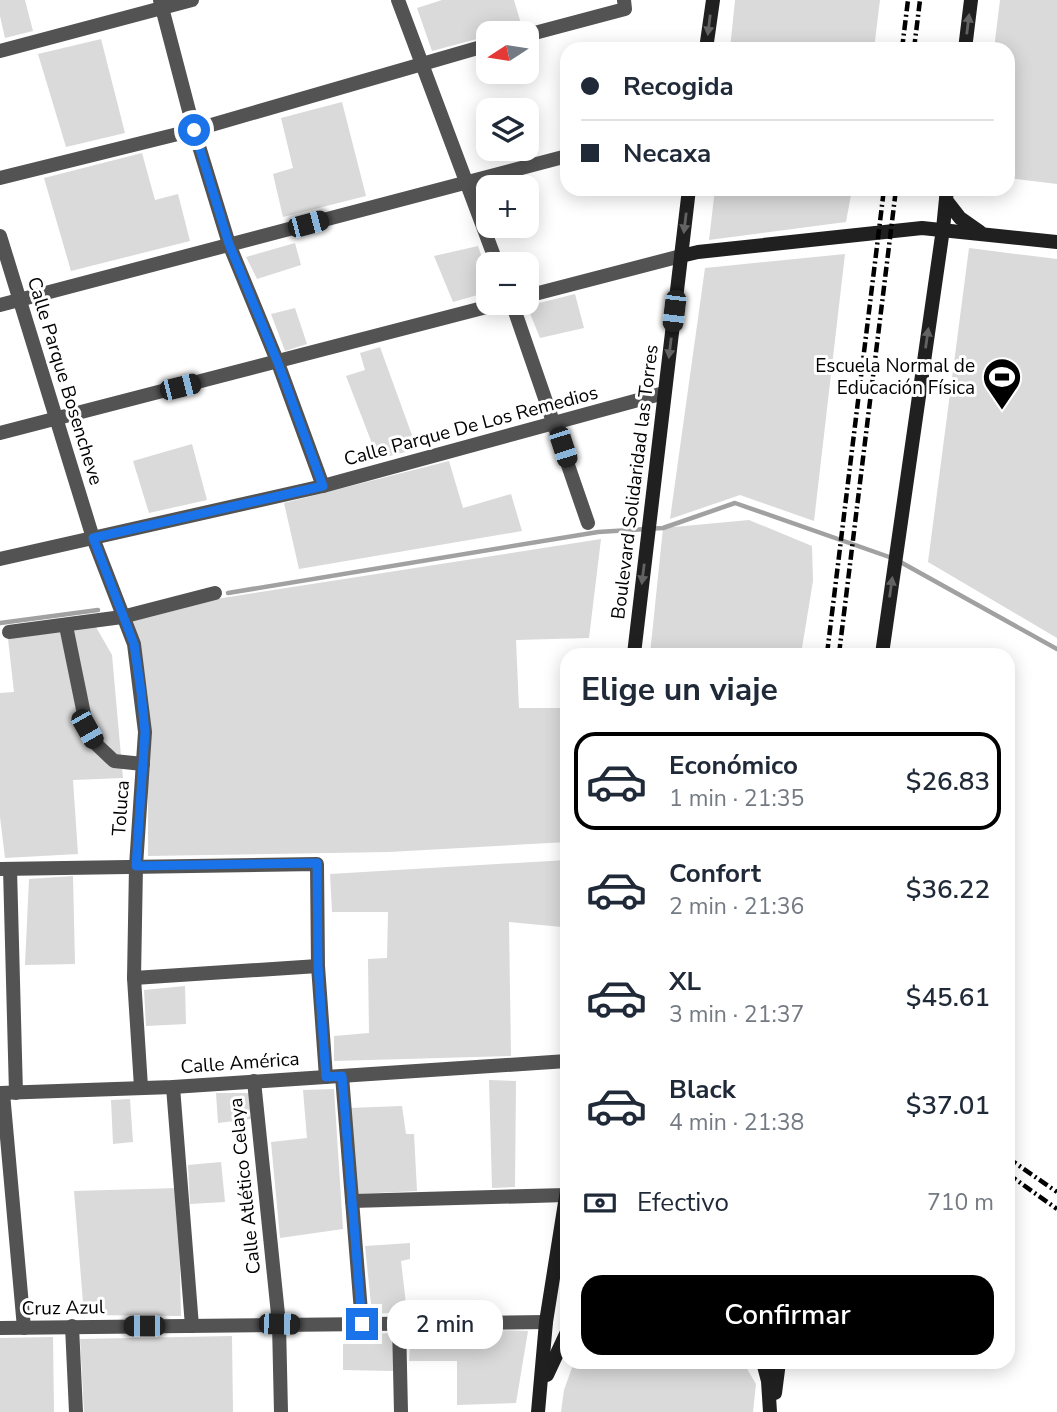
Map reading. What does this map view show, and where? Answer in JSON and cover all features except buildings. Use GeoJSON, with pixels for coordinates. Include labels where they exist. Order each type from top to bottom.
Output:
{"type":"FeatureCollection","features":[{"type":"Feature","properties":{"kind":"main road"},"geometry":{"type":"LineString","coordinates":[[707,42],[713,0]]}},
{"type":"Feature","properties":{"kind":"main road"},"geometry":{"type":"LineString","coordinates":[[966,42],[971,0]]}},
{"type":"Feature","properties":{"kind":"main road","name":"Boulevard Solidaridad las Torres"},"geometry":{"type":"LineString","coordinates":[[635,648],[688,196]]}},
{"type":"Feature","properties":{"kind":"main road"},"geometry":{"type":"LineString","coordinates":[[883,648],[947,196]]}},
{"type":"Feature","properties":{"kind":"main road"},"geometry":{"type":"LineString","coordinates":[[948,196],[960,218],[981,233]]}},
{"type":"Feature","properties":{"kind":"main road"},"geometry":{"type":"LineString","coordinates":[[681,256],[922,228],[1057,242]]}},
{"type":"Feature","properties":{"kind":"main road"},"geometry":{"type":"LineString","coordinates":[[538,1412],[546,1322],[560,1235]]}},
{"type":"Feature","properties":{"kind":"main road"},"geometry":{"type":"LineString","coordinates":[[541,1391],[560,1345]]}},
{"type":"Feature","properties":{"kind":"main road"},"geometry":{"type":"LineString","coordinates":[[765,1369],[771,1412]]}},
{"type":"Feature","properties":{"kind":"main road"},"geometry":{"type":"LineString","coordinates":[[771,1412],[778,1369]]}},
{"type":"Feature","properties":{"kind":"street"},"geometry":{"type":"LineString","coordinates":[[0,51],[161,4],[192,0]]}},
{"type":"Feature","properties":{"kind":"street"},"geometry":{"type":"LineString","coordinates":[[398,0],[492,252]]}},
{"type":"Feature","properties":{"kind":"street"},"geometry":{"type":"LineString","coordinates":[[161,4],[194,130],[229,244],[278,363],[323,486]]}},
{"type":"Feature","properties":{"kind":"street"},"geometry":{"type":"LineString","coordinates":[[539,31],[624,5]]}},
{"type":"Feature","properties":{"kind":"street"},"geometry":{"type":"LineString","coordinates":[[0,178],[194,130],[476,49]]}},
{"type":"Feature","properties":{"kind":"street"},"geometry":{"type":"LineString","coordinates":[[0,304],[560,158]]}},
{"type":"Feature","properties":{"kind":"street","name":"Calle Parque Bosencheve"},"geometry":{"type":"LineString","coordinates":[[0,236],[93,538]]}},
{"type":"Feature","properties":{"kind":"street"},"geometry":{"type":"LineString","coordinates":[[539,293],[681,256]]}},
{"type":"Feature","properties":{"kind":"street"},"geometry":{"type":"LineString","coordinates":[[0,433],[476,310]]}},
{"type":"Feature","properties":{"kind":"street"},"geometry":{"type":"LineString","coordinates":[[516,315],[588,523]]}},
{"type":"Feature","properties":{"kind":"street","name":"Calle Parque De Los Remedios"},"geometry":{"type":"LineString","coordinates":[[0,559],[323,486],[664,393]]}},
{"type":"Feature","properties":{"kind":"street","name":"Toluca"},"geometry":{"type":"LineString","coordinates":[[93,538],[134,644],[145,732],[136,866],[134,978],[141,1087]]}},
{"type":"Feature","properties":{"kind":"street"},"geometry":{"type":"LineString","coordinates":[[9,632],[122,617],[215,593]]}},
{"type":"Feature","properties":{"kind":"street"},"geometry":{"type":"LineString","coordinates":[[66,626],[87,729],[97,745],[114,761],[143,764]]}},
{"type":"Feature","properties":{"kind":"street"},"geometry":{"type":"LineString","coordinates":[[24,1328],[6,1093],[5,869],[317,863],[318,966],[326,1077]]}},
{"type":"Feature","properties":{"kind":"street"},"geometry":{"type":"LineString","coordinates":[[134,978],[318,966]]}},
{"type":"Feature","properties":{"kind":"street","name":"Calle América"},"geometry":{"type":"LineString","coordinates":[[6,1093],[173,1087],[560,1061]]}},
{"type":"Feature","properties":{"kind":"street"},"geometry":{"type":"LineString","coordinates":[[342,1076],[362,1324]]}},
{"type":"Feature","properties":{"kind":"street","name":"Calle Atlético Celaya"},"geometry":{"type":"LineString","coordinates":[[254,1081],[279,1324],[281,1412]]}},
{"type":"Feature","properties":{"kind":"street"},"geometry":{"type":"LineString","coordinates":[[173,1087],[192,1326]]}},
{"type":"Feature","properties":{"kind":"street"},"geometry":{"type":"LineString","coordinates":[[352,1201],[560,1192]]}},
{"type":"Feature","properties":{"kind":"street","name":"Cruz Azul"},"geometry":{"type":"LineString","coordinates":[[0,1328],[546,1322]]}},
{"type":"Feature","properties":{"kind":"street"},"geometry":{"type":"LineString","coordinates":[[399,1323],[401,1412]]}},
{"type":"Feature","properties":{"kind":"street"},"geometry":{"type":"LineString","coordinates":[[72,1326],[76,1412]]}},
{"type":"Feature","properties":{"kind":"shaded area"},"geometry":{"type":"Polygon","coordinates":[[[0,0],[25,0],[33,31],[5,38],[0,0]]]}},
{"type":"Feature","properties":{"kind":"shaded area"},"geometry":{"type":"Polygon","coordinates":[[[442,0],[514,0],[520,21],[476,21],[476,39],[432,51],[417,8],[442,0]]]}},
{"type":"Feature","properties":{"kind":"shaded area"},"geometry":{"type":"Polygon","coordinates":[[[735,0],[880,0],[875,42],[731,42],[735,0]]]}},
{"type":"Feature","properties":{"kind":"shaded area"},"geometry":{"type":"Polygon","coordinates":[[[1000,0],[1057,0],[1057,184],[1015,179],[1015,42],[995,42],[1000,0]]]}},
{"type":"Feature","properties":{"kind":"shaded area"},"geometry":{"type":"Polygon","coordinates":[[[101,39],[125,133],[66,147],[38,54],[101,39]]]}},
{"type":"Feature","properties":{"kind":"shaded area"},"geometry":{"type":"Polygon","coordinates":[[[342,102],[366,196],[283,217],[273,174],[293,168],[281,118],[342,102]]]}},
{"type":"Feature","properties":{"kind":"shaded area"},"geometry":{"type":"Polygon","coordinates":[[[142,153],[155,200],[178,194],[190,241],[71,271],[44,178],[142,153]]]}},
{"type":"Feature","properties":{"kind":"shaded area"},"geometry":{"type":"Polygon","coordinates":[[[714,196],[851,196],[846,222],[709,240],[714,196]]]}},
{"type":"Feature","properties":{"kind":"shaded area"},"geometry":{"type":"Polygon","coordinates":[[[295,243],[301,265],[257,279],[246,257],[295,243]]]}},
{"type":"Feature","properties":{"kind":"shaded area"},"geometry":{"type":"Polygon","coordinates":[[[478,246],[480,252],[476,252],[476,295],[453,302],[434,256],[478,246]]]}},
{"type":"Feature","properties":{"kind":"shaded area","name":"Escuela Normal de Educación Física"},"geometry":{"type":"Polygon","coordinates":[[[969,248],[1057,259],[1057,638],[928,562],[969,248]]]}},
{"type":"Feature","properties":{"kind":"shaded area"},"geometry":{"type":"Polygon","coordinates":[[[845,254],[814,521],[740,495],[670,519],[705,268],[845,254]]]}},
{"type":"Feature","properties":{"kind":"shaded area"},"geometry":{"type":"Polygon","coordinates":[[[575,294],[584,328],[540,338],[531,315],[539,315],[539,303],[575,294]]]}},
{"type":"Feature","properties":{"kind":"shaded area"},"geometry":{"type":"Polygon","coordinates":[[[295,308],[307,344],[285,351],[271,314],[295,308]]]}},
{"type":"Feature","properties":{"kind":"shaded area"},"geometry":{"type":"Polygon","coordinates":[[[380,347],[417,449],[378,459],[346,376],[365,370],[360,353],[380,347]]]}},
{"type":"Feature","properties":{"kind":"shaded area"},"geometry":{"type":"Polygon","coordinates":[[[192,444],[207,500],[149,513],[133,461],[192,444]]]}},
{"type":"Feature","properties":{"kind":"shaded area"},"geometry":{"type":"Polygon","coordinates":[[[449,461],[463,508],[511,494],[522,531],[299,569],[284,503],[449,461]]]}},
{"type":"Feature","properties":{"kind":"shaded area"},"geometry":{"type":"Polygon","coordinates":[[[749,520],[812,546],[813,581],[802,648],[651,648],[663,528],[749,520]]]}},
{"type":"Feature","properties":{"kind":"shaded area"},"geometry":{"type":"Polygon","coordinates":[[[601,539],[589,638],[516,640],[519,708],[560,708],[560,842],[389,852],[148,856],[148,774],[133,632],[113,615],[601,539]]]}},
{"type":"Feature","properties":{"kind":"shaded area"},"geometry":{"type":"Polygon","coordinates":[[[92,620],[112,655],[123,778],[73,780],[78,854],[5,858],[0,817],[0,693],[14,692],[8,639],[92,620]]]}},
{"type":"Feature","properties":{"kind":"shaded area"},"geometry":{"type":"Polygon","coordinates":[[[560,860],[560,927],[509,922],[511,1056],[334,1061],[334,1036],[369,1033],[368,959],[387,958],[388,912],[332,912],[330,874],[560,860]]]}},
{"type":"Feature","properties":{"kind":"shaded area"},"geometry":{"type":"Polygon","coordinates":[[[73,876],[75,964],[25,965],[29,879],[73,876]]]}},
{"type":"Feature","properties":{"kind":"shaded area"},"geometry":{"type":"Polygon","coordinates":[[[185,986],[186,1024],[146,1026],[144,990],[185,986]]]}},
{"type":"Feature","properties":{"kind":"shaded area"},"geometry":{"type":"Polygon","coordinates":[[[489,1080],[516,1081],[515,1187],[492,1188],[489,1080]]]}},
{"type":"Feature","properties":{"kind":"shaded area"},"geometry":{"type":"Polygon","coordinates":[[[334,1089],[343,1229],[280,1238],[271,1142],[307,1138],[303,1090],[334,1089]]]}},
{"type":"Feature","properties":{"kind":"shaded area"},"geometry":{"type":"Polygon","coordinates":[[[216,1093],[249,1093],[251,1119],[218,1123],[216,1093]]]}},
{"type":"Feature","properties":{"kind":"shaded area"},"geometry":{"type":"Polygon","coordinates":[[[130,1099],[133,1142],[113,1144],[111,1100],[130,1099]]]}},
{"type":"Feature","properties":{"kind":"shaded area"},"geometry":{"type":"Polygon","coordinates":[[[402,1106],[406,1134],[414,1134],[417,1191],[355,1194],[349,1108],[402,1106]]]}},
{"type":"Feature","properties":{"kind":"shaded area"},"geometry":{"type":"Polygon","coordinates":[[[221,1162],[225,1202],[190,1204],[188,1165],[221,1162]]]}},
{"type":"Feature","properties":{"kind":"shaded area"},"geometry":{"type":"Polygon","coordinates":[[[178,1188],[181,1316],[84,1315],[74,1191],[178,1188]]]}},
{"type":"Feature","properties":{"kind":"shaded area"},"geometry":{"type":"Polygon","coordinates":[[[410,1243],[410,1259],[401,1261],[407,1312],[372,1314],[365,1246],[410,1243]]]}},
{"type":"Feature","properties":{"kind":"shaded area"},"geometry":{"type":"Polygon","coordinates":[[[411,1327],[528,1331],[516,1403],[457,1405],[457,1361],[409,1361],[411,1327]]]}},
{"type":"Feature","properties":{"kind":"shaded area"},"geometry":{"type":"Polygon","coordinates":[[[394,1333],[394,1371],[343,1370],[343,1335],[394,1333]]]}},
{"type":"Feature","properties":{"kind":"shaded area"},"geometry":{"type":"Polygon","coordinates":[[[232,1336],[233,1412],[84,1412],[80,1339],[232,1336]]]}},
{"type":"Feature","properties":{"kind":"shaded area"},"geometry":{"type":"Polygon","coordinates":[[[53,1337],[54,1412],[0,1412],[0,1338],[53,1337]]]}},
{"type":"Feature","properties":{"kind":"shaded area"},"geometry":{"type":"Polygon","coordinates":[[[572,1369],[747,1369],[756,1384],[753,1412],[561,1412],[564,1390],[572,1369]]]}},
{"type":"Feature","properties":{"kind":"waterway"},"geometry":{"type":"LineString","coordinates":[[228,593],[598,532],[663,528],[735,503],[895,559],[1057,649]]}},
{"type":"Feature","properties":{"kind":"waterway"},"geometry":{"type":"LineString","coordinates":[[0,623],[98,610]]}},
{"type":"Feature","properties":{"kind":"railway"},"geometry":{"type":"LineString","coordinates":[[903,42],[908,0]]}},
{"type":"Feature","properties":{"kind":"railway"},"geometry":{"type":"LineString","coordinates":[[915,42],[920,0]]}},
{"type":"Feature","properties":{"kind":"railway"},"geometry":{"type":"LineString","coordinates":[[828,648],[883,196]]}},
{"type":"Feature","properties":{"kind":"railway"},"geometry":{"type":"LineString","coordinates":[[840,648],[895,196]]}},
{"type":"Feature","properties":{"kind":"railway"},"geometry":{"type":"LineString","coordinates":[[1015,1163],[1057,1192]]}},
{"type":"Feature","properties":{"kind":"railway"},"geometry":{"type":"LineString","coordinates":[[1015,1179],[1057,1209]]}},
{"type":"Feature","properties":{"kind":"place","name":"Escuela Normal de Educación Física"},"geometry":{"type":"Point","coordinates":[1002,411]}},
{"type":"Feature","properties":{"kind":"route"},"geometry":{"type":"LineString","coordinates":[[194,130],[229,244],[278,363],[323,486],[93,538],[134,644],[141,692],[145,732],[136,866],[317,863],[318,966],[326,1077],[342,1076],[362,1324]]}}]}
